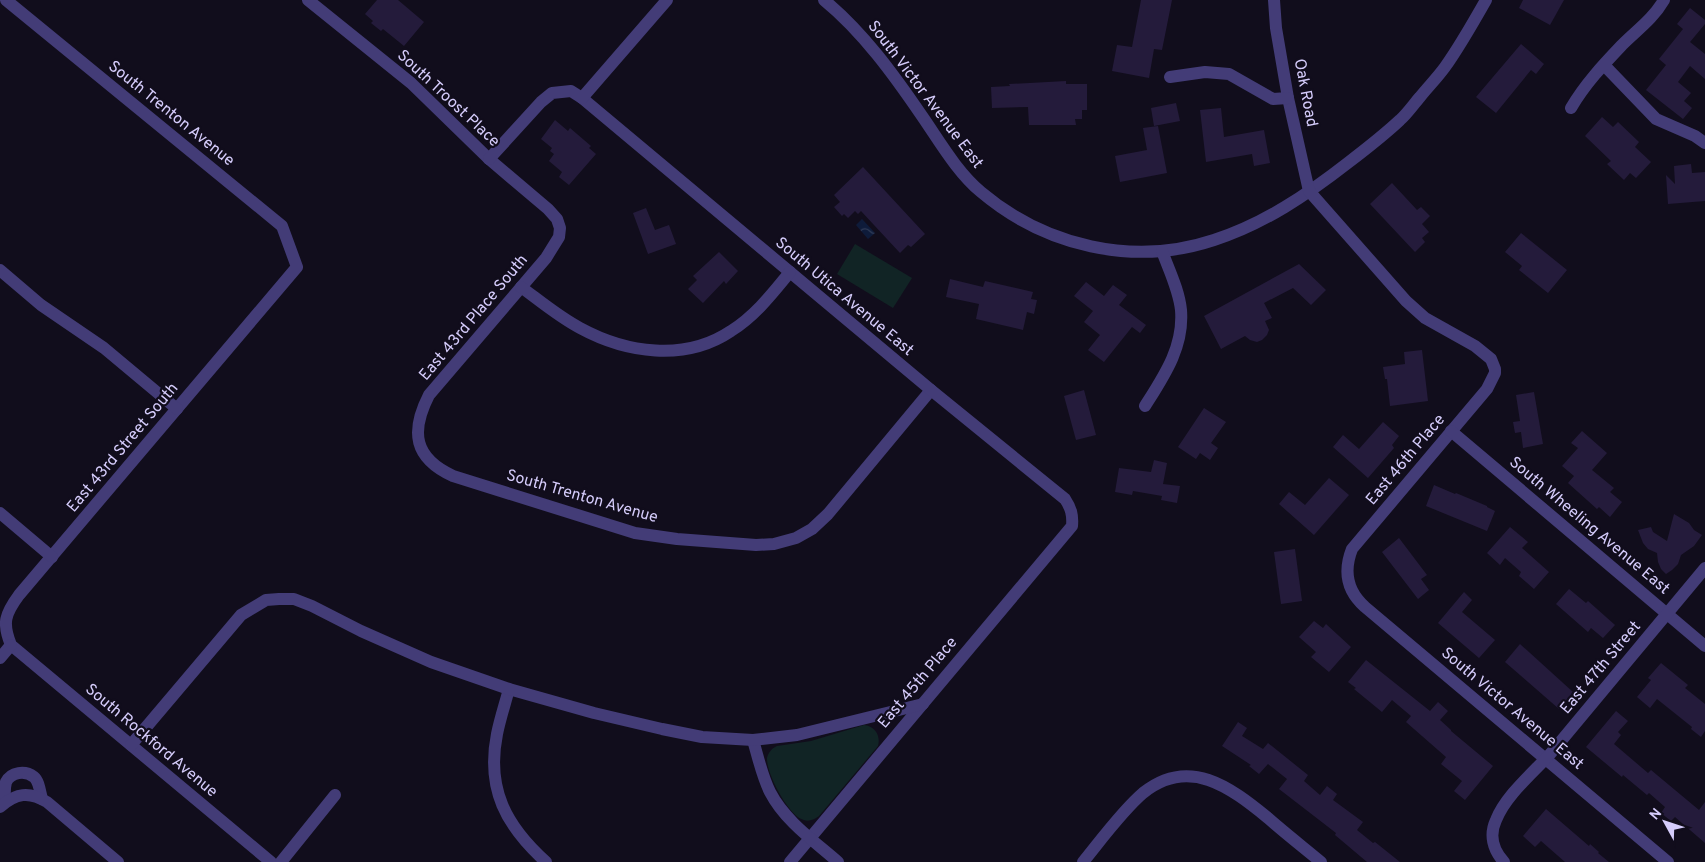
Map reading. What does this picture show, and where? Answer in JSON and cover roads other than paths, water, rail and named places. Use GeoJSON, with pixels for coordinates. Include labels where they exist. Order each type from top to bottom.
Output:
{"type":"FeatureCollection","features":[{"type":"Feature","properties":{"kind":"street","name":"South Trenton Avenue"},"geometry":{"type":"LineString","coordinates":[[6,0],[282,226],[297,267]]}},
{"type":"Feature","properties":{"kind":"street","name":"South Troost Place"},"geometry":{"type":"LineString","coordinates":[[308,0],[411,83],[489,159],[548,208],[557,219],[560,228]]}},
{"type":"Feature","properties":{"kind":"street"},"geometry":{"type":"LineString","coordinates":[[489,159],[541,102],[552,93],[571,91],[582,98],[667,0]]}},
{"type":"Feature","properties":{"kind":"street","name":"South Victor Avenue East"},"geometry":{"type":"LineString","coordinates":[[824,0],[858,32],[894,76],[961,171],[980,191],[1021,221],[1072,242],[1102,250],[1162,251],[1213,240],[1240,230],[1276,212],[1309,191]]}},
{"type":"Feature","properties":{"kind":"street","name":"Oak Road"},"geometry":{"type":"LineString","coordinates":[[1274,0],[1276,28],[1288,98],[1309,191]]}},
{"type":"Feature","properties":{"kind":"street"},"geometry":{"type":"LineString","coordinates":[[1309,191],[1401,120],[1445,68],[1486,0]]}},
{"type":"Feature","properties":{"kind":"street"},"geometry":{"type":"LineString","coordinates":[[1571,108],[1582,90],[1621,46],[1650,20],[1664,0]]}},
{"type":"Feature","properties":{"kind":"street"},"geometry":{"type":"LineString","coordinates":[[1604,65],[1656,119],[1695,136],[1705,143]]}},
{"type":"Feature","properties":{"kind":"street"},"geometry":{"type":"LineString","coordinates":[[1170,77],[1205,72],[1229,74],[1272,99],[1288,98]]}},
{"type":"Feature","properties":{"kind":"street","name":"South Utica Avenue East"},"geometry":{"type":"LineString","coordinates":[[582,98],[931,390],[1066,499],[1073,516],[1072,526]]}},
{"type":"Feature","properties":{"kind":"street","name":"East 46th Place"},"geometry":{"type":"LineString","coordinates":[[1309,191],[1406,301],[1425,318],[1479,349],[1490,359],[1495,369],[1493,380],[1487,389],[1352,549],[1348,559],[1346,574]]}},
{"type":"Feature","properties":{"kind":"street","name":"East 43rd Place South"},"geometry":{"type":"LineString","coordinates":[[417,430],[423,407],[429,395],[546,258],[560,237],[560,228]]}},
{"type":"Feature","properties":{"kind":"street"},"geometry":{"type":"LineString","coordinates":[[1145,406],[1172,359],[1181,332],[1181,309],[1162,251]]}},
{"type":"Feature","properties":{"kind":"street","name":"East 43rd Street South"},"geometry":{"type":"LineString","coordinates":[[11,645],[5,630],[10,607],[297,267]]}},
{"type":"Feature","properties":{"kind":"street"},"geometry":{"type":"LineString","coordinates":[[0,270],[41,305],[104,348],[177,409]]}},
{"type":"Feature","properties":{"kind":"street"},"geometry":{"type":"LineString","coordinates":[[521,287],[551,310],[580,328],[611,342],[635,349],[662,352],[688,350],[707,345],[731,332],[757,311],[790,272]]}},
{"type":"Feature","properties":{"kind":"street","name":"South Trenton Avenue"},"geometry":{"type":"LineString","coordinates":[[417,430],[419,443],[424,453],[430,462],[446,474],[635,532],[677,539],[756,545],[774,544],[796,538],[812,529],[828,514],[931,390]]}},
{"type":"Feature","properties":{"kind":"street","name":"South Wheeling Avenue East"},"geometry":{"type":"LineString","coordinates":[[1451,431],[1705,646]]}},
{"type":"Feature","properties":{"kind":"street"},"geometry":{"type":"LineString","coordinates":[[0,513],[52,557]]}},
{"type":"Feature","properties":{"kind":"street","name":"East 45th Place"},"geometry":{"type":"LineString","coordinates":[[790,862],[1072,526]]}},
{"type":"Feature","properties":{"kind":"street","name":"East 47th Street"},"geometry":{"type":"LineString","coordinates":[[1504,862],[1496,851],[1492,837],[1495,822],[1504,805],[1546,759],[1705,568]]}},
{"type":"Feature","properties":{"kind":"street","name":"South Victor Avenue East"},"geometry":{"type":"LineString","coordinates":[[1346,574],[1350,589],[1358,601],[1668,862]]}},
{"type":"Feature","properties":{"kind":"street"},"geometry":{"type":"LineString","coordinates":[[131,745],[241,615],[266,600],[294,599],[431,662],[509,689],[662,729],[702,737],[753,740],[797,735],[923,704]]}},
{"type":"Feature","properties":{"kind":"street"},"geometry":{"type":"LineString","coordinates":[[0,658],[11,645]]}},
{"type":"Feature","properties":{"kind":"street","name":"South Rockford Avenue"},"geometry":{"type":"LineString","coordinates":[[11,645],[271,862]]}},
{"type":"Feature","properties":{"kind":"street"},"geometry":{"type":"LineString","coordinates":[[509,689],[497,734],[494,777],[505,812],[516,830],[546,862]]}},
{"type":"Feature","properties":{"kind":"street"},"geometry":{"type":"LineString","coordinates":[[753,740],[771,792],[784,813],[838,862]]}},
{"type":"Feature","properties":{"kind":"street"},"geometry":{"type":"LineString","coordinates":[[3,805],[6,781],[12,775],[19,773],[26,773],[34,777],[38,782],[42,799]]}},
{"type":"Feature","properties":{"kind":"street"},"geometry":{"type":"LineString","coordinates":[[1083,862],[1133,803],[1144,793],[1173,777],[1200,777],[1226,786],[1242,796],[1321,862]]}},
{"type":"Feature","properties":{"kind":"street"},"geometry":{"type":"LineString","coordinates":[[3,805],[22,795],[32,794],[42,799],[118,862]]}},
{"type":"Feature","properties":{"kind":"street"},"geometry":{"type":"LineString","coordinates":[[281,862],[335,795]]}},
{"type":"Feature","properties":{"kind":"water"},"geometry":{"type":"Polygon","coordinates":[[[862,219],[875,233],[868,239],[856,225],[862,219]]]}}]}
